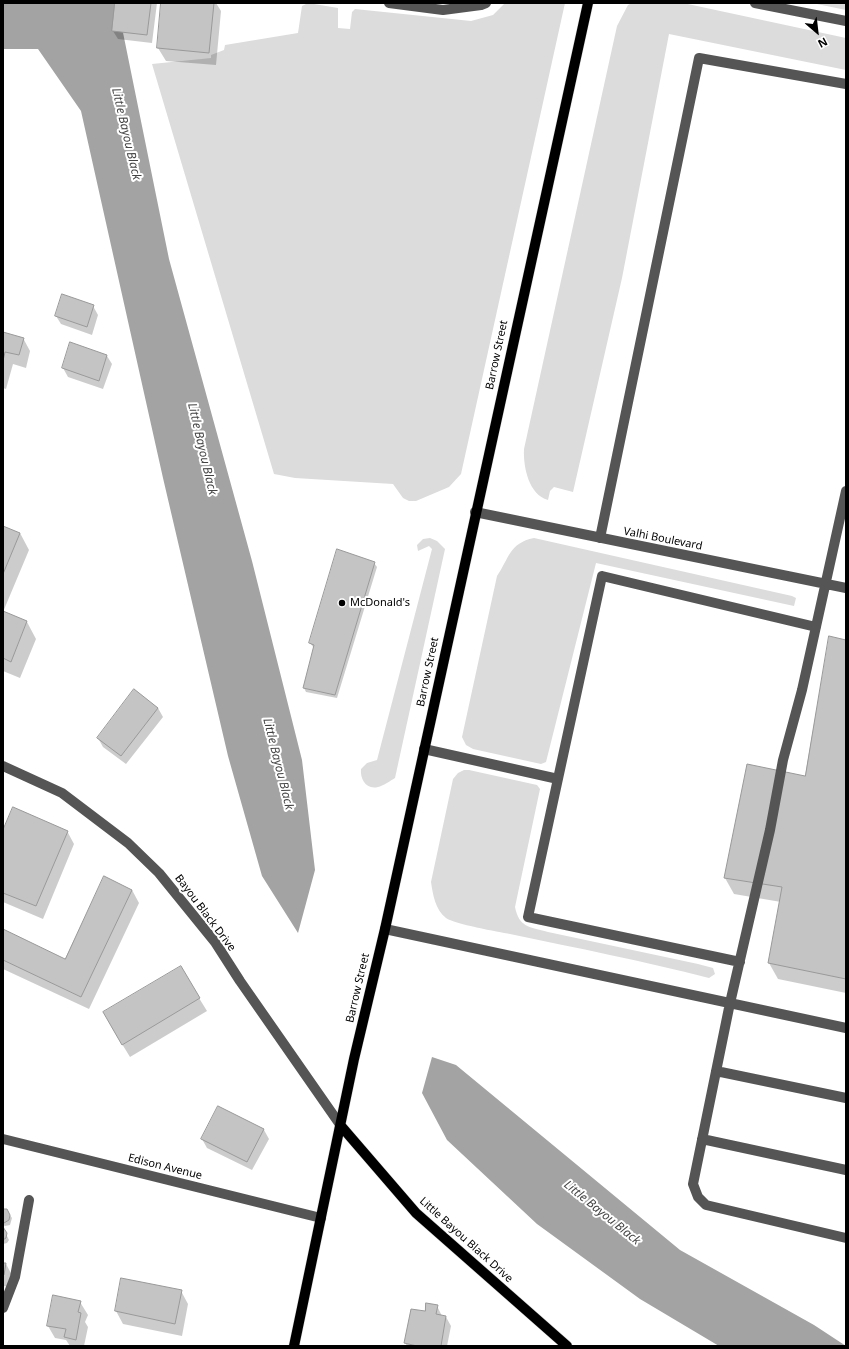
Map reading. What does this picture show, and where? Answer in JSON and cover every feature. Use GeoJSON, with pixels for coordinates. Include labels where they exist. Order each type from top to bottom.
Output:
{"type":"FeatureCollection","features":[{"type":"Feature","properties":{"kind":"main road","name":"Barrow Street"},"geometry":{"type":"LineString","coordinates":[[294,1346],[354,1059],[424,749],[588,3]]}},
{"type":"Feature","properties":{"kind":"main road","name":"Little Bayou Black Drive"},"geometry":{"type":"LineString","coordinates":[[341,1126],[416,1213],[567,1346]]}},
{"type":"Feature","properties":{"kind":"street"},"geometry":{"type":"LineString","coordinates":[[389,3],[443,10],[486,3]]}},
{"type":"Feature","properties":{"kind":"street"},"geometry":{"type":"LineString","coordinates":[[755,3],[846,21]]}},
{"type":"Feature","properties":{"kind":"street"},"geometry":{"type":"LineString","coordinates":[[600,538],[700,58],[846,84]]}},
{"type":"Feature","properties":{"kind":"street"},"geometry":{"type":"LineString","coordinates":[[846,491],[816,627],[783,760],[770,830],[730,1003],[693,1184],[698,1197],[706,1205],[846,1238]]}},
{"type":"Feature","properties":{"kind":"street","name":"Valhi Boulevard"},"geometry":{"type":"LineString","coordinates":[[475,512],[846,588]]}},
{"type":"Feature","properties":{"kind":"street"},"geometry":{"type":"LineString","coordinates":[[740,962],[528,917],[602,576],[816,627]]}},
{"type":"Feature","properties":{"kind":"street"},"geometry":{"type":"LineString","coordinates":[[424,749],[558,779]]}},
{"type":"Feature","properties":{"kind":"street","name":"Bayou Black Drive"},"geometry":{"type":"LineString","coordinates":[[3,766],[62,793],[128,842],[160,873],[215,942],[240,981],[341,1126]]}},
{"type":"Feature","properties":{"kind":"street"},"geometry":{"type":"LineString","coordinates":[[384,929],[846,1028]]}},
{"type":"Feature","properties":{"kind":"street"},"geometry":{"type":"LineString","coordinates":[[716,1071],[846,1098]]}},
{"type":"Feature","properties":{"kind":"street"},"geometry":{"type":"LineString","coordinates":[[702,1138],[846,1170]]}},
{"type":"Feature","properties":{"kind":"street","name":"Edison Avenue"},"geometry":{"type":"LineString","coordinates":[[3,1139],[321,1218]]}},
{"type":"Feature","properties":{"kind":"street"},"geometry":{"type":"LineString","coordinates":[[3,1308],[16,1277],[29,1200]]}},
{"type":"Feature","properties":{"kind":"shaded area"},"geometry":{"type":"Polygon","coordinates":[[[308,3],[338,8],[338,28],[350,29],[352,12],[355,9],[471,21],[493,15],[505,3],[565,3],[461,474],[449,487],[416,501],[409,501],[403,498],[393,484],[295,478],[274,474],[152,64],[211,58],[211,55],[224,50],[225,45],[298,33],[302,6],[308,3]]]}},
{"type":"Feature","properties":{"kind":"shaded area"},"geometry":{"type":"Polygon","coordinates":[[[632,3],[683,3],[846,38],[846,70],[669,34],[622,278],[573,492],[554,487],[550,491],[548,500],[541,497],[536,492],[528,479],[524,449],[617,26],[628,5],[632,3]]]}},
{"type":"Feature","properties":{"kind":"shaded area"},"geometry":{"type":"Polygon","coordinates":[[[812,3],[846,3],[846,10],[812,3]]]}},
{"type":"Feature","properties":{"kind":"shaded area"},"geometry":{"type":"Polygon","coordinates":[[[430,538],[437,541],[445,549],[395,778],[380,786],[370,787],[363,780],[361,769],[367,763],[377,760],[432,549],[429,546],[418,551],[417,545],[423,539],[430,538]]]}},
{"type":"Feature","properties":{"kind":"shaded area"},"geometry":{"type":"Polygon","coordinates":[[[534,538],[796,598],[794,606],[596,563],[546,762],[541,764],[473,749],[466,745],[462,737],[497,576],[514,548],[526,540],[534,538]]]}},
{"type":"Feature","properties":{"kind":"shaded area"},"geometry":{"type":"Polygon","coordinates":[[[464,770],[537,785],[540,789],[515,907],[519,919],[522,922],[530,927],[548,932],[713,968],[715,974],[709,978],[610,955],[477,928],[446,918],[437,906],[431,882],[453,779],[458,773],[464,770]]]}},
{"type":"Feature","properties":{"kind":"water","name":"Little Bayou Black"},"geometry":{"type":"Polygon","coordinates":[[[3,3],[117,3],[169,259],[252,561],[302,760],[315,870],[298,933],[262,876],[228,756],[163,478],[81,111],[38,49],[3,49],[3,3]]]}},
{"type":"Feature","properties":{"kind":"water","name":"Little Bayou Black"},"geometry":{"type":"Polygon","coordinates":[[[432,1057],[456,1065],[680,1250],[814,1325],[846,1346],[719,1346],[640,1299],[537,1224],[447,1140],[422,1093],[432,1057]]]}},
{"type":"Feature","properties":{"kind":"building"},"geometry":{"type":"Polygon","coordinates":[[[115,3],[151,3],[147,35],[112,31],[115,3]]]}},
{"type":"Feature","properties":{"kind":"building"},"geometry":{"type":"Polygon","coordinates":[[[161,3],[214,3],[209,53],[157,48],[161,3]]]}},
{"type":"Feature","properties":{"kind":"building"},"geometry":{"type":"Polygon","coordinates":[[[62,294],[94,305],[87,327],[55,316],[62,294]]]}},
{"type":"Feature","properties":{"kind":"building"},"geometry":{"type":"Polygon","coordinates":[[[3,332],[24,338],[19,355],[5,352],[3,361],[3,332]]]}},
{"type":"Feature","properties":{"kind":"building"},"geometry":{"type":"Polygon","coordinates":[[[70,342],[107,355],[99,381],[62,368],[70,342]]]}},
{"type":"Feature","properties":{"kind":"building"},"geometry":{"type":"Polygon","coordinates":[[[3,526],[20,533],[3,574],[3,526]]]}},
{"type":"Feature","properties":{"kind":"building","name":"McDonald's"},"geometry":{"type":"Polygon","coordinates":[[[337,549],[375,562],[335,695],[303,688],[314,645],[309,643],[337,549]]]}},
{"type":"Feature","properties":{"kind":"building"},"geometry":{"type":"Polygon","coordinates":[[[3,611],[27,621],[11,662],[3,658],[3,611]]]}},
{"type":"Feature","properties":{"kind":"building"},"geometry":{"type":"Polygon","coordinates":[[[829,636],[846,640],[846,979],[768,963],[782,887],[724,878],[747,764],[805,776],[829,636]]]}},
{"type":"Feature","properties":{"kind":"building"},"geometry":{"type":"Polygon","coordinates":[[[134,689],[158,708],[121,756],[97,738],[134,689]]]}},
{"type":"Feature","properties":{"kind":"building"},"geometry":{"type":"Polygon","coordinates":[[[13,807],[68,831],[36,906],[3,893],[3,830],[13,807]]]}},
{"type":"Feature","properties":{"kind":"building"},"geometry":{"type":"Polygon","coordinates":[[[104,876],[132,890],[81,997],[3,960],[3,929],[65,959],[104,876]]]}},
{"type":"Feature","properties":{"kind":"building"},"geometry":{"type":"Polygon","coordinates":[[[181,966],[200,998],[122,1045],[103,1012],[181,966]]]}},
{"type":"Feature","properties":{"kind":"building"},"geometry":{"type":"Polygon","coordinates":[[[218,1106],[264,1129],[247,1162],[201,1139],[218,1106]]]}},
{"type":"Feature","properties":{"kind":"building"},"geometry":{"type":"Polygon","coordinates":[[[3,1209],[7,1209],[10,1215],[9,1220],[4,1223],[3,1209]]]}},
{"type":"Feature","properties":{"kind":"building"},"geometry":{"type":"Polygon","coordinates":[[[3,1227],[7,1233],[6,1238],[3,1240],[3,1227]]]}},
{"type":"Feature","properties":{"kind":"building"},"geometry":{"type":"Polygon","coordinates":[[[3,1263],[6,1263],[4,1275],[3,1275],[3,1263]]]}},
{"type":"Feature","properties":{"kind":"building"},"geometry":{"type":"Polygon","coordinates":[[[121,1278],[182,1290],[175,1324],[115,1311],[121,1278]]]}},
{"type":"Feature","properties":{"kind":"building"},"geometry":{"type":"Polygon","coordinates":[[[53,1295],[81,1301],[78,1312],[81,1313],[76,1340],[64,1337],[66,1329],[47,1326],[53,1295]]]}},
{"type":"Feature","properties":{"kind":"building"},"geometry":{"type":"Polygon","coordinates":[[[426,1303],[438,1305],[436,1314],[446,1316],[441,1346],[417,1346],[404,1343],[411,1309],[425,1311],[426,1303]]]}},
{"type":"Feature","properties":{"kind":"place","name":"McDonald's"},"geometry":{"type":"Point","coordinates":[342,603]}}]}
